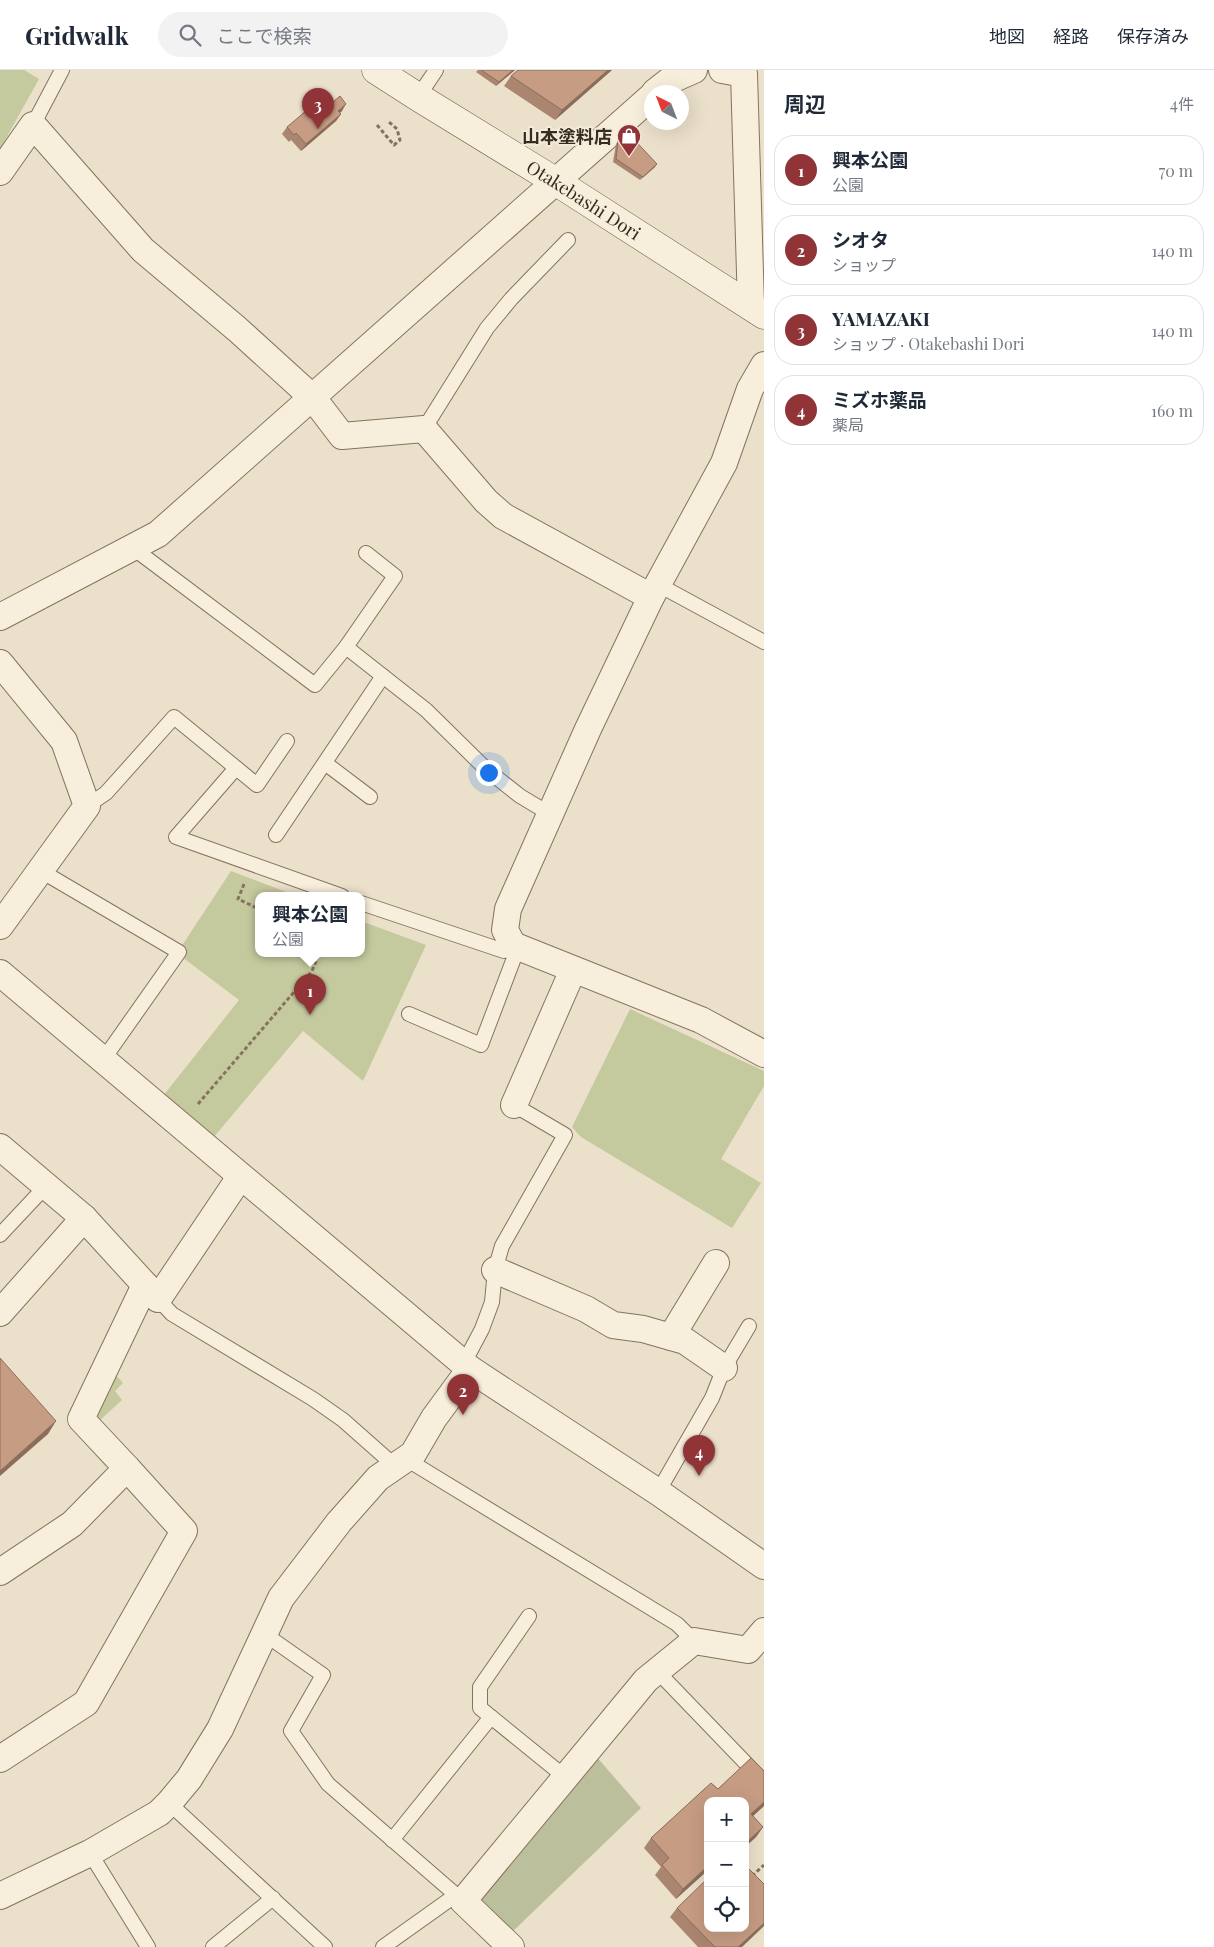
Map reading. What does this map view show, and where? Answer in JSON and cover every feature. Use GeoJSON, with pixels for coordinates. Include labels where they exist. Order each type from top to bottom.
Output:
{"type":"FeatureCollection","features":[{"type":"Feature","properties":{"kind":"main road","name":"Otakebashi Dori"},"geometry":{"type":"LineString","coordinates":[[376,70],[418,98],[555,181],[757,311]]}},
{"type":"Feature","properties":{"kind":"street"},"geometry":{"type":"LineString","coordinates":[[664,85],[694,70]]}},
{"type":"Feature","properties":{"kind":"street"},"geometry":{"type":"LineString","coordinates":[[737,71],[757,311]]}},
{"type":"Feature","properties":{"kind":"street"},"geometry":{"type":"LineString","coordinates":[[0,617],[158,534],[644,103]]}},
{"type":"Feature","properties":{"kind":"street"},"geometry":{"type":"LineString","coordinates":[[0,172],[33,125],[143,250],[237,329],[313,398],[342,436],[424,429],[486,501],[503,516],[654,590]]}},
{"type":"Feature","properties":{"kind":"street"},"geometry":{"type":"LineString","coordinates":[[764,365],[750,389],[724,463],[654,590],[588,728],[508,909],[505,930],[513,946],[701,1020],[764,1054]]}},
{"type":"Feature","properties":{"kind":"street"},"geometry":{"type":"LineString","coordinates":[[0,663],[64,741],[88,806],[0,926]]}},
{"type":"Feature","properties":{"kind":"street"},"geometry":{"type":"LineString","coordinates":[[514,1105],[573,970]]}},
{"type":"Feature","properties":{"kind":"street"},"geometry":{"type":"LineString","coordinates":[[0,973],[240,1177],[467,1366],[658,1492],[764,1566]]}},
{"type":"Feature","properties":{"kind":"street"},"geometry":{"type":"LineString","coordinates":[[0,1147],[84,1218],[152,1292]]}},
{"type":"Feature","properties":{"kind":"street"},"geometry":{"type":"LineString","coordinates":[[0,1759],[86,1703],[184,1531],[81,1419],[152,1292],[240,1177]]}},
{"type":"Feature","properties":{"kind":"street"},"geometry":{"type":"LineString","coordinates":[[0,1313],[84,1218]]}},
{"type":"Feature","properties":{"kind":"street"},"geometry":{"type":"LineString","coordinates":[[671,1337],[716,1263]]}},
{"type":"Feature","properties":{"kind":"street"},"geometry":{"type":"LineString","coordinates":[[495,1270],[586,1309],[613,1325],[644,1329],[685,1341],[724,1368]]}},
{"type":"Feature","properties":{"kind":"street"},"geometry":{"type":"LineString","coordinates":[[0,1896],[90,1853],[159,1813],[169,1802],[189,1779],[220,1729],[281,1598],[339,1522],[378,1478],[413,1454],[467,1366]]}},
{"type":"Feature","properties":{"kind":"street"},"geometry":{"type":"LineString","coordinates":[[0,1572],[72,1524],[127,1468]]}},
{"type":"Feature","properties":{"kind":"street"},"geometry":{"type":"LineString","coordinates":[[511,1947],[459,1898],[565,1777],[646,1680],[694,1641],[748,1650],[764,1631]]}},
{"type":"Feature","properties":{"kind":"lane"},"geometry":{"type":"LineString","coordinates":[[33,125],[62,70]]}},
{"type":"Feature","properties":{"kind":"lane"},"geometry":{"type":"LineString","coordinates":[[418,98],[436,70]]}},
{"type":"Feature","properties":{"kind":"lane"},"geometry":{"type":"LineString","coordinates":[[424,429],[487,328],[511,299],[568,240]]}},
{"type":"Feature","properties":{"kind":"lane"},"geometry":{"type":"LineString","coordinates":[[133,548],[315,685],[346,647],[395,576],[366,553]]}},
{"type":"Feature","properties":{"kind":"lane"},"geometry":{"type":"LineString","coordinates":[[654,590],[764,642]]}},
{"type":"Feature","properties":{"kind":"lane"},"geometry":{"type":"LineString","coordinates":[[346,647],[426,710],[487,770],[520,796],[550,814]]}},
{"type":"Feature","properties":{"kind":"lane"},"geometry":{"type":"LineString","coordinates":[[276,835],[383,676]]}},
{"type":"Feature","properties":{"kind":"lane"},"geometry":{"type":"LineString","coordinates":[[88,806],[106,793],[174,717],[257,785],[287,742]]}},
{"type":"Feature","properties":{"kind":"lane"},"geometry":{"type":"LineString","coordinates":[[325,763],[370,797]]}},
{"type":"Feature","properties":{"kind":"lane"},"geometry":{"type":"LineString","coordinates":[[236,768],[176,837],[331,892]]}},
{"type":"Feature","properties":{"kind":"lane"},"geometry":{"type":"LineString","coordinates":[[41,871],[179,952],[103,1060]]}},
{"type":"Feature","properties":{"kind":"lane"},"geometry":{"type":"LineString","coordinates":[[365,904],[504,951],[513,946],[514,958],[481,1045],[409,1014]]}},
{"type":"Feature","properties":{"kind":"lane"},"geometry":{"type":"LineString","coordinates":[[467,1366],[492,1302],[495,1270],[502,1246],[565,1135],[514,1105]]}},
{"type":"Feature","properties":{"kind":"lane"},"geometry":{"type":"LineString","coordinates":[[0,1234],[46,1186]]}},
{"type":"Feature","properties":{"kind":"lane"},"geometry":{"type":"LineString","coordinates":[[152,1292],[172,1314],[313,1399],[401,1463],[677,1624],[694,1641]]}},
{"type":"Feature","properties":{"kind":"lane"},"geometry":{"type":"LineString","coordinates":[[658,1492],[712,1398],[724,1368],[749,1326]]}},
{"type":"Feature","properties":{"kind":"lane"},"geometry":{"type":"LineString","coordinates":[[529,1616],[480,1687],[480,1708],[565,1777]]}},
{"type":"Feature","properties":{"kind":"lane"},"geometry":{"type":"LineString","coordinates":[[264,1633],[323,1675],[291,1731],[328,1784],[459,1898],[383,1947]]}},
{"type":"Feature","properties":{"kind":"lane"},"geometry":{"type":"LineString","coordinates":[[658,1671],[764,1782]]}},
{"type":"Feature","properties":{"kind":"lane"},"geometry":{"type":"LineString","coordinates":[[392,1840],[491,1717]]}},
{"type":"Feature","properties":{"kind":"lane"},"geometry":{"type":"LineString","coordinates":[[169,1802],[325,1947]]}},
{"type":"Feature","properties":{"kind":"lane"},"geometry":{"type":"LineString","coordinates":[[90,1853],[148,1947]]}},
{"type":"Feature","properties":{"kind":"lane"},"geometry":{"type":"LineString","coordinates":[[213,1947],[273,1898]]}},
{"type":"Feature","properties":{"kind":"path"},"geometry":{"type":"LineString","coordinates":[[377,125],[394,145],[400,140],[397,129],[389,122]]}},
{"type":"Feature","properties":{"kind":"path"},"geometry":{"type":"LineString","coordinates":[[254,864],[238,899],[255,907]]}},
{"type":"Feature","properties":{"kind":"path"},"geometry":{"type":"LineString","coordinates":[[180,1125],[312,971],[318,957]]}},
{"type":"Feature","properties":{"kind":"path"},"geometry":{"type":"LineString","coordinates":[[749,1878],[764,1865]]}},
{"type":"Feature","properties":{"kind":"green space"},"geometry":{"type":"Polygon","coordinates":[[[0,70],[24,70],[39,79],[0,149],[0,70]]]}},
{"type":"Feature","properties":{"kind":"green space"},"geometry":{"type":"Polygon","coordinates":[[[231,871],[286,892],[255,892],[255,957],[365,957],[365,922],[426,945],[363,1081],[303,1031],[213,1138],[163,1096],[239,1000],[182,957],[183,944],[231,871]]]}},
{"type":"Feature","properties":{"kind":"green space"},"geometry":{"type":"Polygon","coordinates":[[[630,1009],[764,1071],[764,1086],[721,1159],[761,1183],[732,1228],[581,1137],[572,1127],[630,1009]]]}},
{"type":"Feature","properties":{"kind":"green space"},"geometry":{"type":"Polygon","coordinates":[[[104,1362],[123,1383],[115,1391],[122,1400],[99,1421],[125,1451],[106,1467],[74,1431],[104,1362]]]}},
{"type":"Feature","properties":{"kind":"green space"},"geometry":{"type":"Polygon","coordinates":[[[595,1755],[641,1808],[509,1935],[476,1901],[595,1755]]]}},
{"type":"Feature","properties":{"kind":"building"},"geometry":{"type":"Polygon","coordinates":[[[481,70],[513,70],[499,82],[481,70]]]}},
{"type":"Feature","properties":{"kind":"building"},"geometry":{"type":"Polygon","coordinates":[[[518,70],[608,70],[562,110],[511,76],[518,70]]]}},
{"type":"Feature","properties":{"kind":"building"},"geometry":{"type":"Polygon","coordinates":[[[326,94],[333,102],[340,96],[346,104],[338,111],[341,114],[306,144],[296,133],[294,135],[287,127],[326,94]]]}},
{"type":"Feature","properties":{"kind":"building"},"geometry":{"type":"Polygon","coordinates":[[[627,132],[657,164],[643,177],[616,159],[618,141],[627,132]]]}},
{"type":"Feature","properties":{"kind":"building"},"geometry":{"type":"Polygon","coordinates":[[[0,1358],[56,1421],[0,1471],[0,1358]]]}},
{"type":"Feature","properties":{"kind":"building"},"geometry":{"type":"Polygon","coordinates":[[[751,1758],[764,1771],[764,1802],[751,1814],[763,1827],[749,1840],[749,1797],[704,1797],[704,1870],[683,1889],[662,1865],[669,1858],[651,1838],[711,1783],[718,1789],[751,1758]]]}},
{"type":"Feature","properties":{"kind":"building"},"geometry":{"type":"Polygon","coordinates":[[[749,1869],[764,1884],[764,1923],[738,1947],[715,1947],[677,1908],[704,1882],[704,1932],[749,1932],[749,1869]]]}},
{"type":"Feature","properties":{"kind":"place","name":"YAMAZAKI"},"geometry":{"type":"Point","coordinates":[318,129]}},
{"type":"Feature","properties":{"kind":"place","name":"山本塗料店"},"geometry":{"type":"Point","coordinates":[629,157]}},
{"type":"Feature","properties":{"kind":"place","name":"興本公園"},"geometry":{"type":"Point","coordinates":[310,1015]}},
{"type":"Feature","properties":{"kind":"place","name":"シオタ"},"geometry":{"type":"Point","coordinates":[463,1415]}},
{"type":"Feature","properties":{"kind":"place","name":"ミズホ薬品"},"geometry":{"type":"Point","coordinates":[699,1476]}}]}
